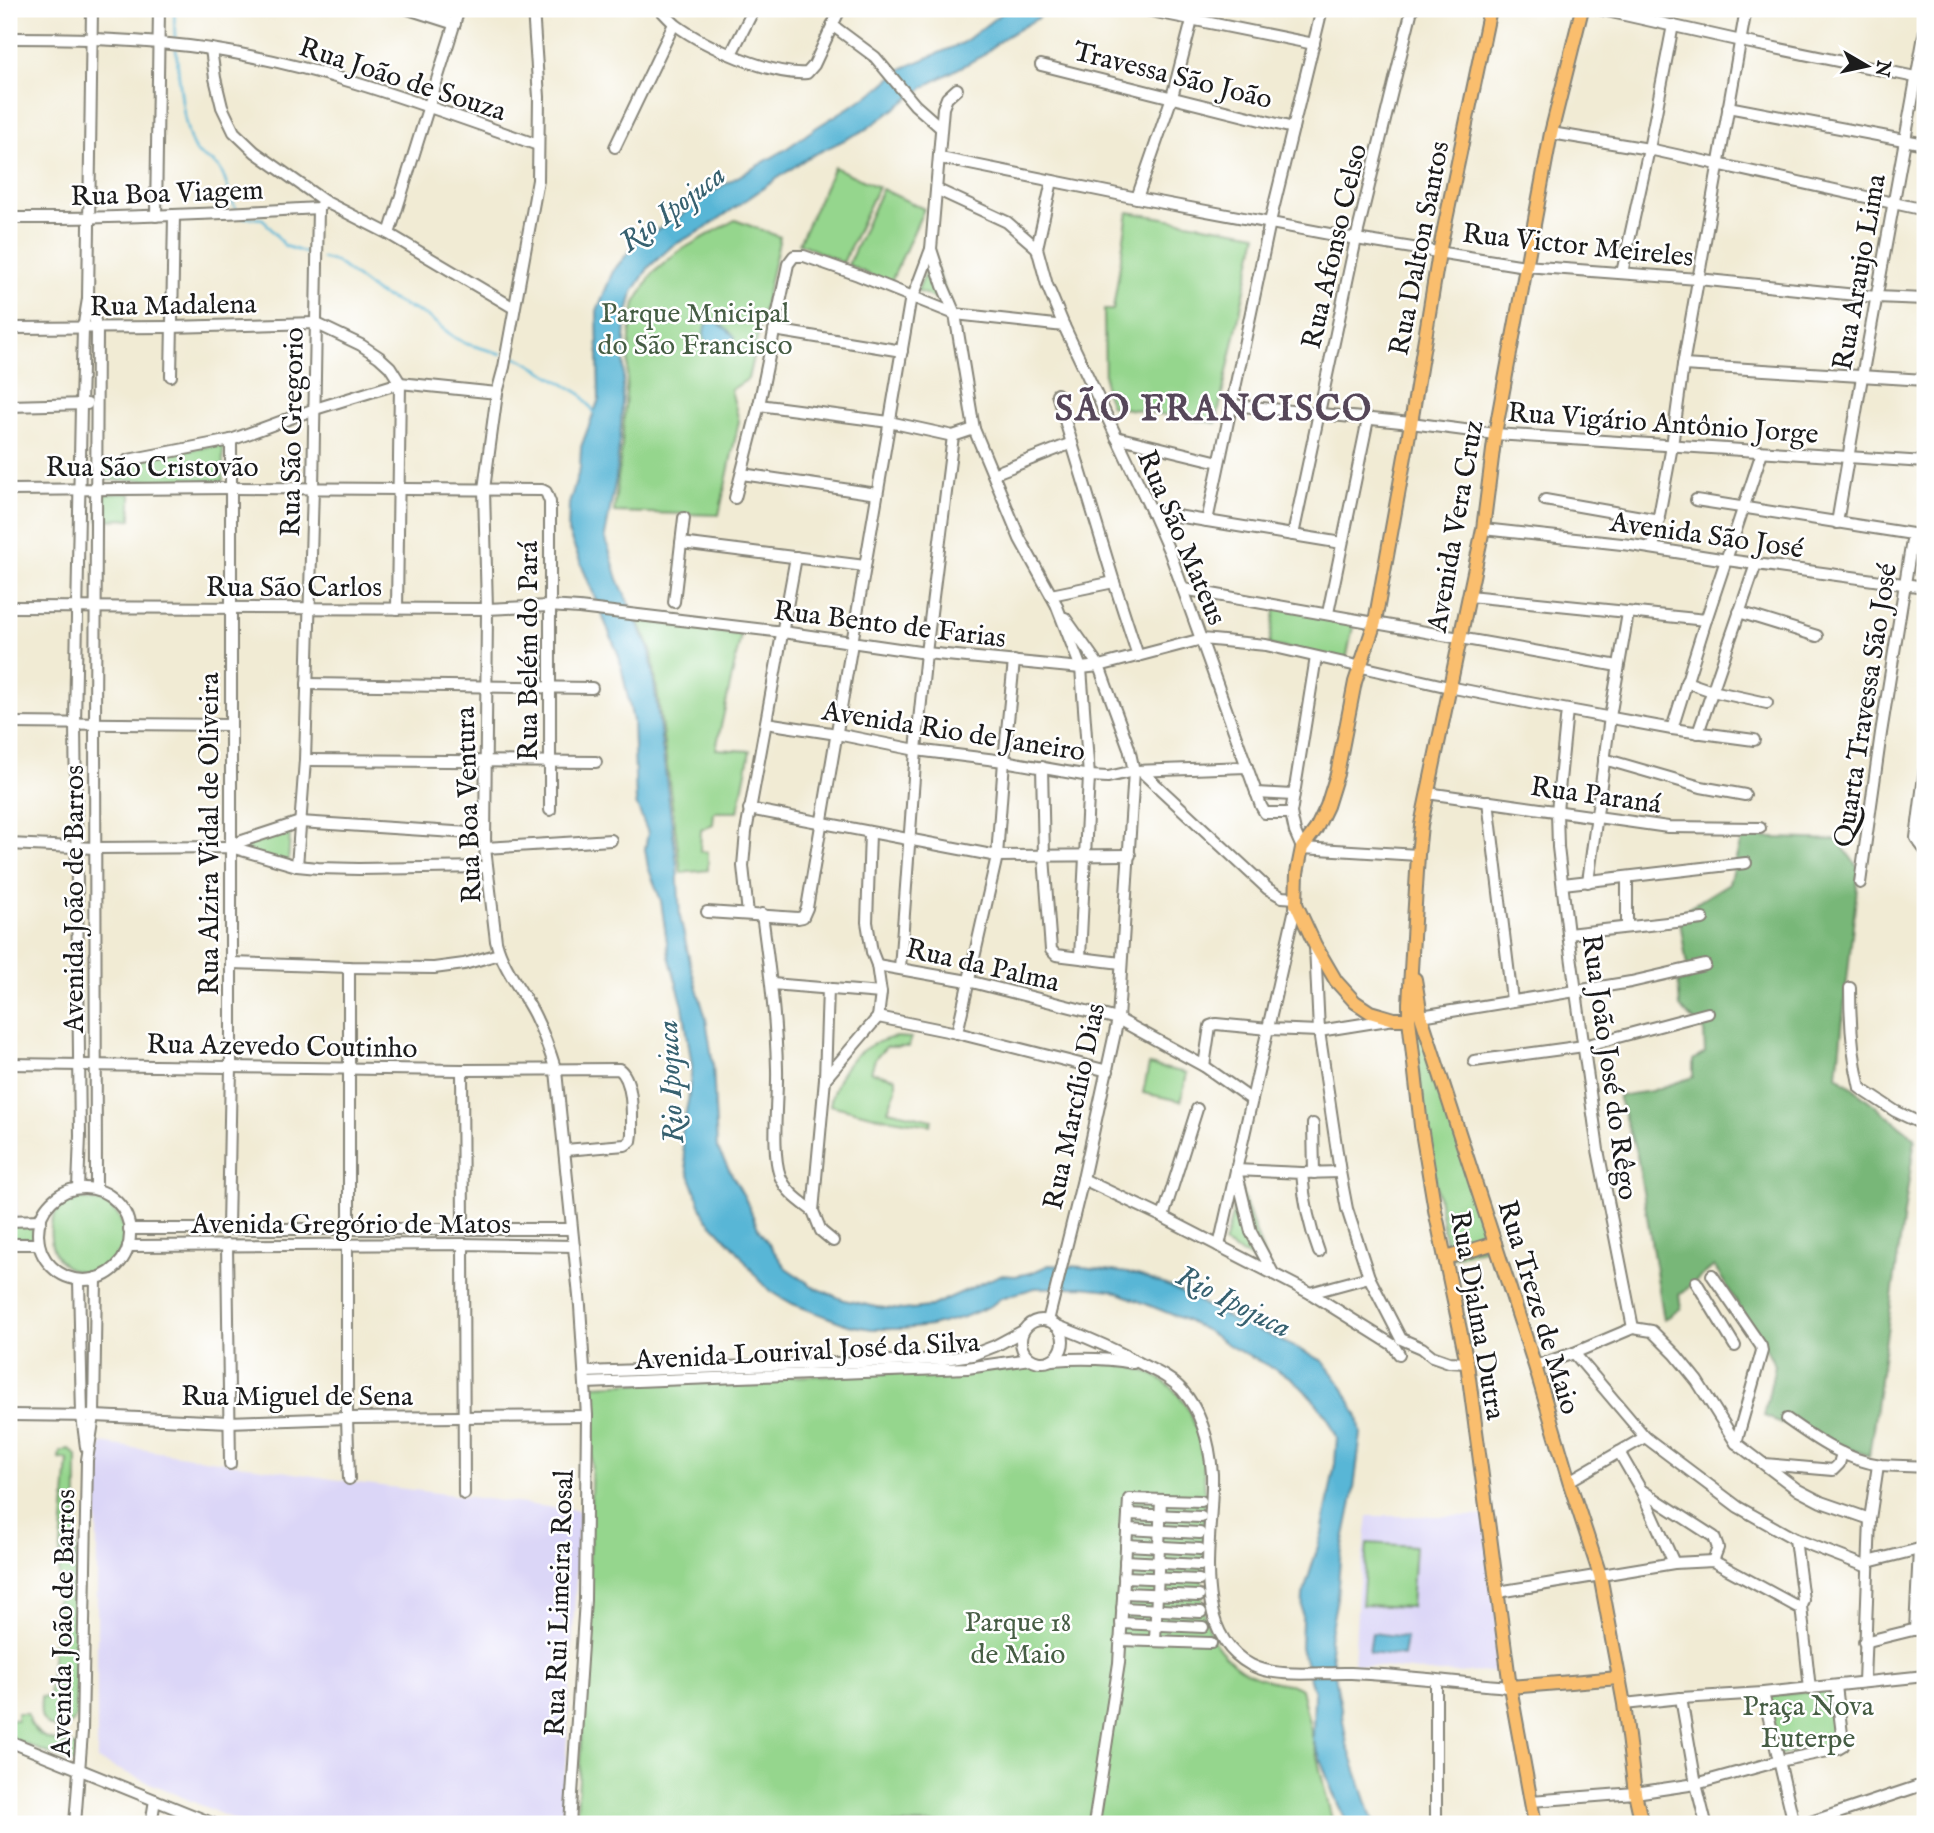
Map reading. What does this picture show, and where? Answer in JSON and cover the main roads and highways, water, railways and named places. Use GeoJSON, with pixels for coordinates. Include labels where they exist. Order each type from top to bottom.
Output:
{"type":"FeatureCollection","features":[{"type":"Feature","properties":{"kind":"main road","name":"Rua Dalton Santos"},"geometry":{"type":"LineString","coordinates":[[1415,1018],[1394,1019],[1370,1012],[1355,1002],[1336,981],[1315,945],[1296,901],[1297,873],[1302,848],[1316,829],[1327,806],[1337,774],[1355,682],[1375,622],[1439,253],[1490,9]]}},
{"type":"Feature","properties":{"kind":"main road","name":"Avenida Vera Cruz"},"geometry":{"type":"LineString","coordinates":[[1418,855],[1427,793],[1483,529],[1495,434],[1525,266],[1551,134],[1581,9]]}},
{"type":"Feature","properties":{"kind":"main road","name":"Rua Treze de Maio"},"geometry":{"type":"LineString","coordinates":[[1418,855],[1412,951],[1415,1018],[1440,1072],[1600,1575],[1624,1704],[1635,1793],[1642,1824]]}},
{"type":"Feature","properties":{"kind":"main road","name":"Rua Djalma Dutra"},"geometry":{"type":"LineString","coordinates":[[1415,1018],[1415,1079],[1421,1126],[1466,1363],[1510,1687],[1535,1824]]}},
{"type":"Feature","properties":{"kind":"main road"},"geometry":{"type":"LineString","coordinates":[[1415,1079],[1419,1073],[1428,1069],[1440,1072]]}},
{"type":"Feature","properties":{"kind":"main road"},"geometry":{"type":"LineString","coordinates":[[1446,1258],[1495,1243]]}},
{"type":"Feature","properties":{"kind":"main road"},"geometry":{"type":"LineString","coordinates":[[1510,1687],[1619,1678]]}},
{"type":"Feature","properties":{"kind":"water","name":"Rio Ipojuca"},"geometry":{"type":"Polygon","coordinates":[[[1007,9],[1046,9],[1038,18],[1002,39],[982,56],[929,84],[865,130],[807,158],[704,229],[672,246],[649,267],[633,292],[626,322],[616,478],[605,536],[618,579],[650,652],[677,864],[680,917],[706,1019],[713,1064],[717,1148],[745,1198],[759,1230],[786,1268],[814,1287],[844,1300],[903,1310],[929,1307],[1000,1275],[1031,1273],[1049,1265],[1083,1267],[1135,1274],[1171,1287],[1236,1322],[1323,1361],[1344,1389],[1358,1417],[1361,1434],[1329,1639],[1347,1744],[1374,1824],[1347,1824],[1313,1739],[1314,1693],[1301,1648],[1303,1595],[1322,1533],[1337,1437],[1328,1418],[1292,1378],[1183,1319],[1111,1290],[1081,1287],[1035,1288],[1001,1298],[991,1306],[964,1317],[931,1326],[872,1329],[848,1325],[793,1304],[770,1291],[705,1217],[687,1169],[681,1136],[692,1066],[683,1006],[669,956],[661,901],[648,867],[645,849],[648,833],[636,803],[633,721],[619,656],[568,532],[569,504],[580,468],[581,447],[599,399],[597,311],[613,271],[637,242],[877,90],[903,68],[963,43],[1007,9]]]}},
{"type":"Feature","properties":{"kind":"water"},"geometry":{"type":"Polygon","coordinates":[[[716,321],[735,338],[727,346],[709,344],[705,339],[706,326],[716,321]]]}},
{"type":"Feature","properties":{"kind":"water"},"geometry":{"type":"Polygon","coordinates":[[[1372,1633],[1406,1637],[1403,1656],[1369,1652],[1372,1633]]]}},
{"type":"Feature","properties":{"kind":"waterway"},"geometry":{"type":"LineString","coordinates":[[174,9],[175,37]]}},
{"type":"Feature","properties":{"kind":"waterway"},"geometry":{"type":"LineString","coordinates":[[176,49],[182,102],[191,141],[198,153],[220,169],[236,209]]}},
{"type":"Feature","properties":{"kind":"waterway"},"geometry":{"type":"LineString","coordinates":[[242,217],[263,219],[285,246],[312,255]]}},
{"type":"Feature","properties":{"kind":"waterway"},"geometry":{"type":"LineString","coordinates":[[322,258],[336,262],[377,293],[427,316],[455,338],[502,354]]}},
{"type":"Feature","properties":{"kind":"waterway"},"geometry":{"type":"LineString","coordinates":[[509,356],[523,360],[581,394],[595,413]]}},
{"type":"Feature","properties":{"kind":"district","name":"SÃO FRANCISCO"},"geometry":{"type":"Point","coordinates":[1214,408]}},
{"type":"Feature","properties":{"kind":"park label","name":"Parque Mnicipal do São Francisco"},"geometry":{"type":"Point","coordinates":[695,328]}},
{"type":"Feature","properties":{"kind":"park label","name":"Parque 18 de Maio"},"geometry":{"type":"Point","coordinates":[1018,1637]}},
{"type":"Feature","properties":{"kind":"park label","name":"Praça Nova Euterpe"},"geometry":{"type":"Point","coordinates":[1808,1721]}}]}
